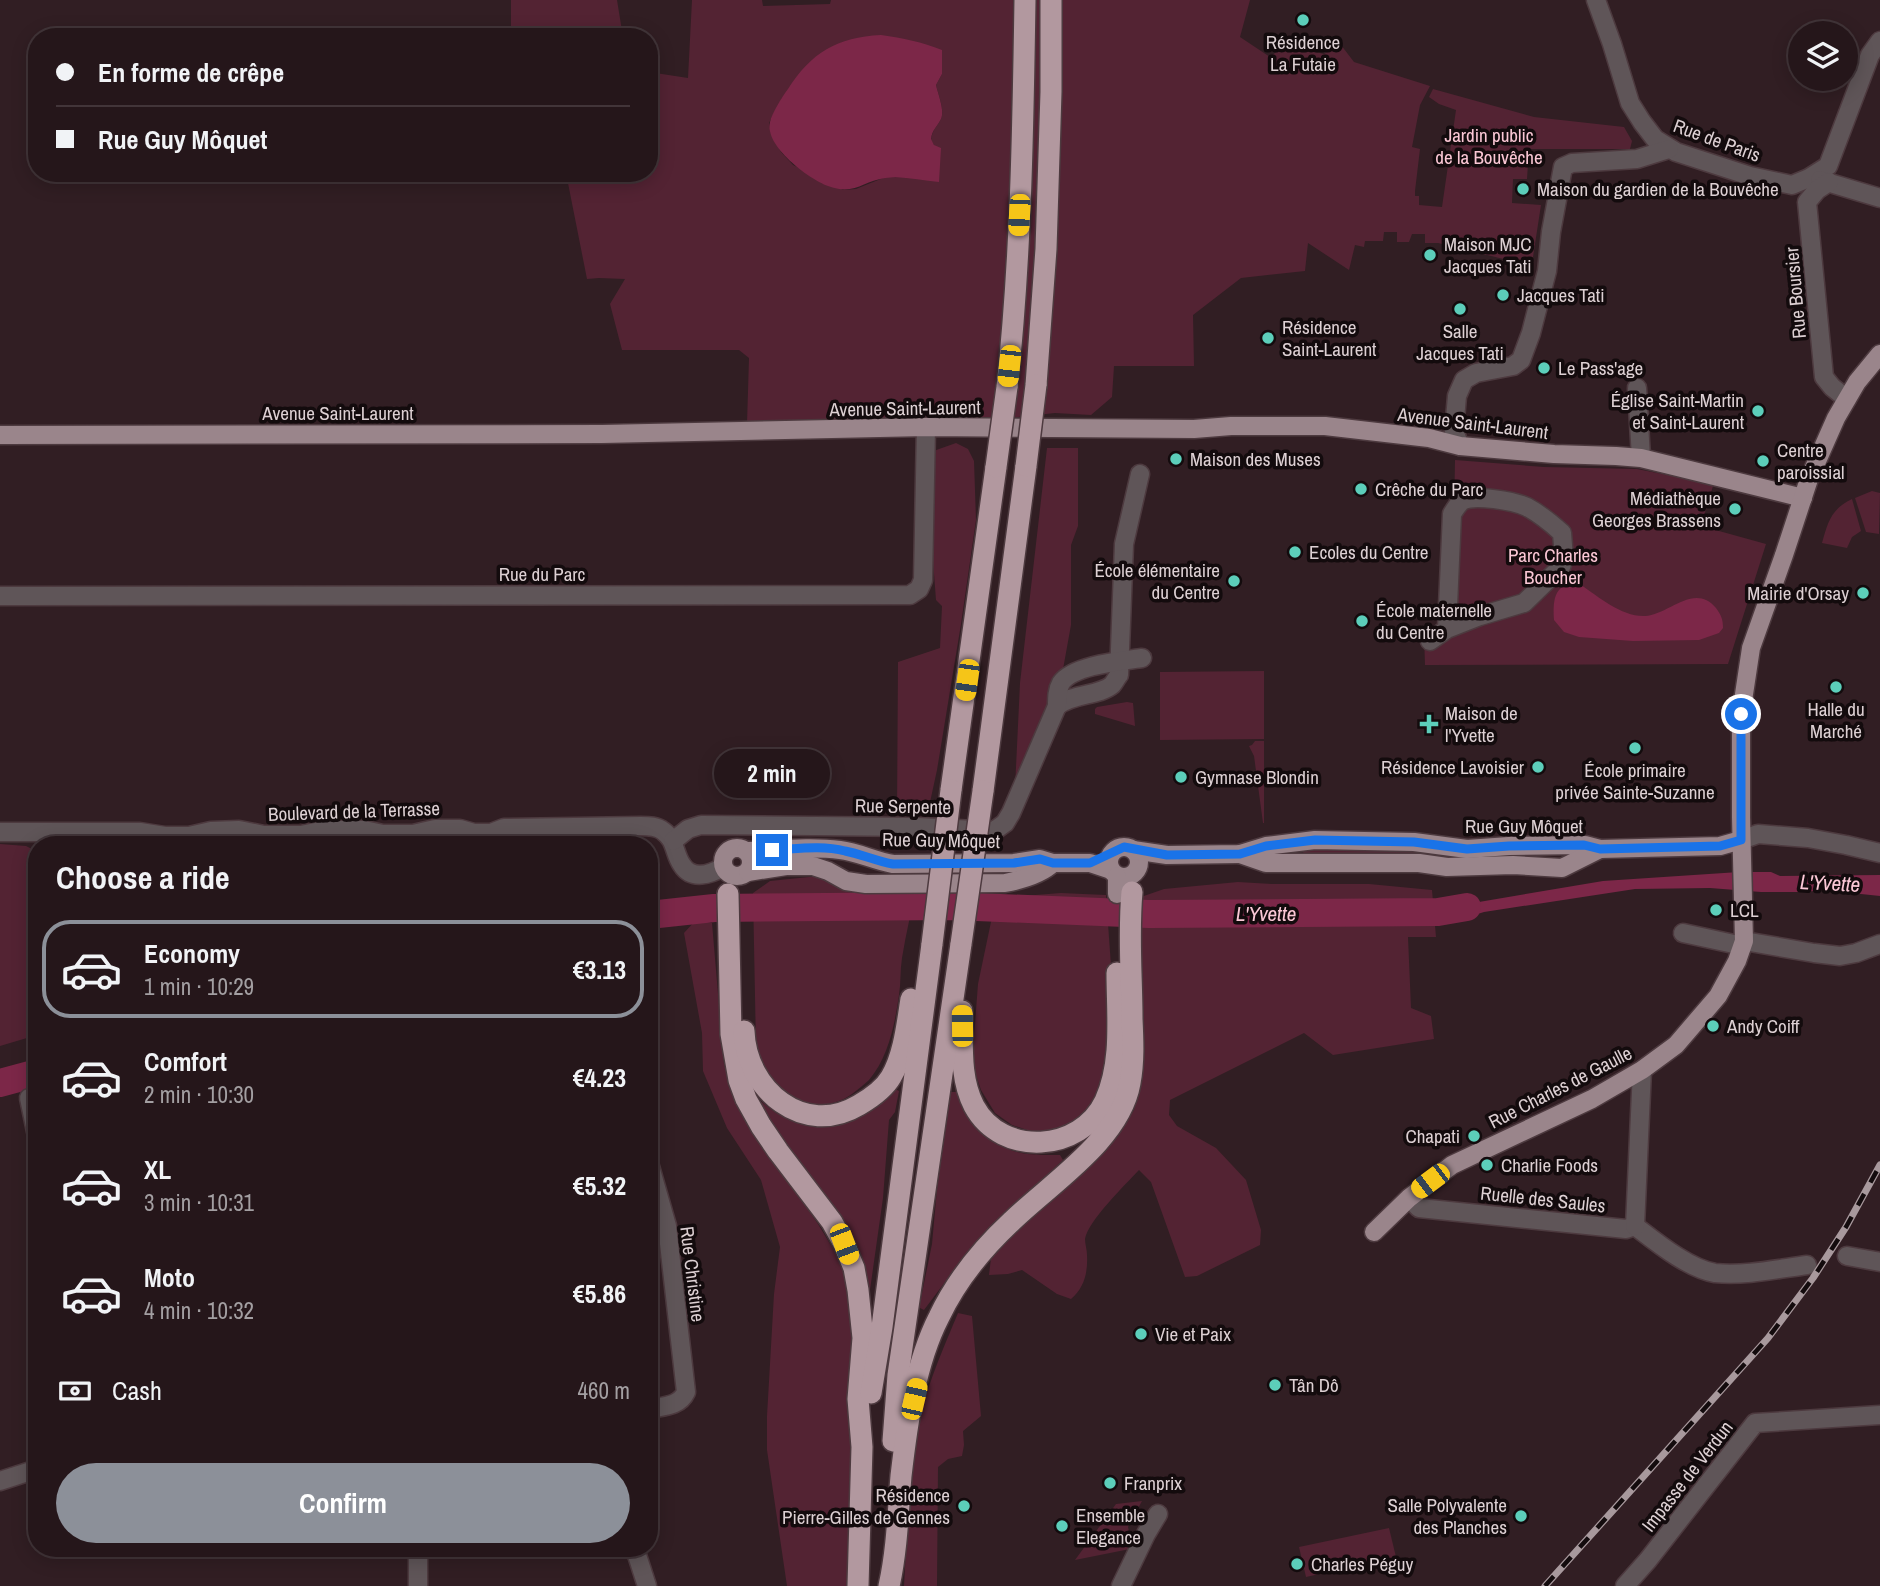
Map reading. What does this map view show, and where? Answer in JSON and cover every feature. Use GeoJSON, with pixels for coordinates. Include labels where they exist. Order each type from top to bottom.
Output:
{"type":"FeatureCollection","features":[{"type":"Feature","properties":{"kind":"highway"},"geometry":{"type":"LineString","coordinates":[[862,1447],[882,1327],[951,790],[1007,387],[1023,140],[1025,0]]}},
{"type":"Feature","properties":{"kind":"highway"},"geometry":{"type":"LineString","coordinates":[[888,1586],[889,1487],[898,1375],[983,791],[1036,385],[1047,209],[1051,0]]}},
{"type":"Feature","properties":{"kind":"highway"},"geometry":{"type":"LineString","coordinates":[[954,993],[962,1011],[965,1086],[986,1122],[1000,1133],[1037,1143],[1052,1142],[1083,1128],[1096,1115],[1112,1083],[1124,928],[1124,877]]}},
{"type":"Feature","properties":{"kind":"highway"},"geometry":{"type":"LineString","coordinates":[[735,879],[731,1034],[739,1080],[761,1126],[832,1222],[854,1268],[859,1290],[863,1338],[858,1399],[862,1447],[859,1586]]}},
{"type":"Feature","properties":{"kind":"highway"},"geometry":{"type":"LineString","coordinates":[[735,924],[745,1037],[750,1062],[772,1097],[801,1113],[825,1116],[849,1111],[872,1098],[890,1077],[900,1052],[915,971],[932,944]]}},
{"type":"Feature","properties":{"kind":"highway"},"geometry":{"type":"LineString","coordinates":[[888,1586],[894,1562],[908,1421],[924,1355],[937,1319],[955,1286],[972,1265],[1010,1222],[1103,1137],[1125,1101],[1133,1052],[1124,928]]}},
{"type":"Feature","properties":{"kind":"main road","name":"Rue Charles de Gaulle"},"geometry":{"type":"LineString","coordinates":[[1374,1232],[1409,1198],[1452,1165],[1592,1099],[1642,1070],[1676,1045],[1718,996],[1743,943],[1741,714],[1751,648],[1809,479],[1836,418],[1857,382],[1880,354]]}},
{"type":"Feature","properties":{"kind":"main road","name":"Avenue Saint-Laurent"},"geometry":{"type":"LineString","coordinates":[[0,435],[603,434],[926,427],[1195,429],[1231,426],[1317,426],[1429,438],[1460,446],[1642,458],[1803,498]]}},
{"type":"Feature","properties":{"kind":"main road","name":"Rue Guy Môquet"},"geometry":{"type":"LineString","coordinates":[[1266,854],[1315,840],[1414,842],[1467,849],[1584,845],[1600,849],[1720,846],[1741,840]]}},
{"type":"Feature","properties":{"kind":"main road","name":"Rue Guy Môquet"},"geometry":{"type":"LineString","coordinates":[[1447,867],[1448,847]]}},
{"type":"Feature","properties":{"kind":"main road"},"geometry":{"type":"LineString","coordinates":[[737,848],[746,851],[751,863],[735,879],[723,858],[728,850],[737,848]]}},
{"type":"Feature","properties":{"kind":"main road","name":"Rue Guy Môquet"},"geometry":{"type":"LineString","coordinates":[[746,851],[825,848],[844,850],[893,864],[1014,863],[1040,859],[1053,863],[1090,863],[1124,877],[1167,855],[1266,854],[1447,867],[1513,865],[1562,868],[1600,849]]}},
{"type":"Feature","properties":{"kind":"main road","name":"Rue Guy Môquet"},"geometry":{"type":"LineString","coordinates":[[735,879],[786,866],[813,866],[846,881],[866,884],[1005,883],[1020,881],[1047,869],[1053,863]]}},
{"type":"Feature","properties":{"kind":"street","name":"Rue de Paris"},"geometry":{"type":"LineString","coordinates":[[1596,0],[1630,103],[1655,139],[1669,149],[1750,176],[1792,185]]}},
{"type":"Feature","properties":{"kind":"street"},"geometry":{"type":"LineString","coordinates":[[1809,178],[1792,185],[1807,202],[1828,174],[1870,55],[1880,41]]}},
{"type":"Feature","properties":{"kind":"street"},"geometry":{"type":"LineString","coordinates":[[1460,446],[1454,431],[1457,396],[1464,380],[1476,373],[1513,366],[1521,360],[1531,334],[1547,271],[1563,167],[1572,163],[1637,159],[1669,149]]}},
{"type":"Feature","properties":{"kind":"street","name":"Rue de Paris"},"geometry":{"type":"LineString","coordinates":[[1751,168],[1809,178],[1828,174],[1880,198]]}},
{"type":"Feature","properties":{"kind":"street","name":"Rue Boursier"},"geometry":{"type":"LineString","coordinates":[[1807,202],[1824,377],[1847,399]]}},
{"type":"Feature","properties":{"kind":"street"},"geometry":{"type":"LineString","coordinates":[[1637,388],[1642,458]]}},
{"type":"Feature","properties":{"kind":"street","name":"Rue du Parc"},"geometry":{"type":"LineString","coordinates":[[0,596],[910,595],[919,589],[923,580],[926,427]]}},
{"type":"Feature","properties":{"kind":"street"},"geometry":{"type":"LineString","coordinates":[[1119,662],[1124,544],[1140,474]]}},
{"type":"Feature","properties":{"kind":"street"},"geometry":{"type":"LineString","coordinates":[[1430,640],[1447,629],[1480,616],[1524,603],[1561,567],[1564,558],[1562,533],[1544,517],[1523,506],[1475,498],[1464,500],[1452,514],[1447,629]]}},
{"type":"Feature","properties":{"kind":"street","name":"Rue Serpente"},"geometry":{"type":"LineString","coordinates":[[673,841],[688,829],[701,825],[918,827],[994,831],[1005,823],[1011,813],[1057,706],[1061,683],[1076,672],[1142,658]]}},
{"type":"Feature","properties":{"kind":"street","name":"Boulevard de la Terrasse"},"geometry":{"type":"LineString","coordinates":[[0,832],[139,832],[189,836],[211,831],[239,830],[264,835],[301,835],[325,830],[364,830],[383,834],[413,834],[435,829],[491,833],[505,828],[641,826],[663,831],[673,841]]}},
{"type":"Feature","properties":{"kind":"street"},"geometry":{"type":"LineString","coordinates":[[1741,840],[1758,834],[1808,838],[1880,853]]}},
{"type":"Feature","properties":{"kind":"street"},"geometry":{"type":"LineString","coordinates":[[673,841],[682,866],[689,872],[735,879]]}},
{"type":"Feature","properties":{"kind":"street"},"geometry":{"type":"LineString","coordinates":[[1683,933],[1840,956],[1880,944]]}},
{"type":"Feature","properties":{"kind":"street"},"geometry":{"type":"LineString","coordinates":[[1642,1070],[1635,1226],[1688,1263],[1712,1272],[1741,1273],[1807,1265]]}},
{"type":"Feature","properties":{"kind":"street","name":"Rue Christine"},"geometry":{"type":"LineString","coordinates":[[658,1194],[667,1226],[686,1392],[678,1403],[658,1407]]}},
{"type":"Feature","properties":{"kind":"street","name":"Ruelle des Saules"},"geometry":{"type":"LineString","coordinates":[[1409,1198],[1419,1208],[1626,1229],[1635,1226]]}},
{"type":"Feature","properties":{"kind":"street"},"geometry":{"type":"LineString","coordinates":[[1847,1256],[1880,1262]]}},
{"type":"Feature","properties":{"kind":"street","name":"Impasse de Verdun"},"geometry":{"type":"LineString","coordinates":[[1625,1586],[1755,1423],[1880,1415]]}},
{"type":"Feature","properties":{"kind":"street"},"geometry":{"type":"LineString","coordinates":[[0,1481],[28,1472]]}},
{"type":"Feature","properties":{"kind":"street"},"geometry":{"type":"LineString","coordinates":[[1121,1586],[1158,1514]]}},
{"type":"Feature","properties":{"kind":"street"},"geometry":{"type":"LineString","coordinates":[[418,1557],[418,1586]]}},
{"type":"Feature","properties":{"kind":"street"},"geometry":{"type":"LineString","coordinates":[[638,1557],[647,1586]]}},
{"type":"Feature","properties":{"kind":"green space"},"geometry":{"type":"Polygon","coordinates":[[[511,0],[617,0],[622,28],[511,28],[511,0]]]}},
{"type":"Feature","properties":{"kind":"green space","name":"Jardin public de la Bouvêche"},"geometry":{"type":"Polygon","coordinates":[[[692,0],[762,0],[763,6],[830,4],[831,0],[1250,0],[1240,37],[1270,57],[1285,45],[1324,54],[1341,45],[1354,62],[1430,86],[1420,105],[1412,147],[1420,149],[1415,191],[1415,196],[1419,196],[1419,205],[1442,207],[1456,110],[1429,97],[1433,89],[1534,117],[1624,127],[1632,141],[1630,149],[1529,149],[1527,179],[1513,179],[1512,203],[1541,205],[1533,257],[1524,264],[1438,243],[1425,243],[1425,234],[1412,234],[1409,242],[1397,242],[1397,232],[1384,232],[1383,241],[1365,241],[1364,247],[1355,245],[1349,270],[1308,243],[1305,271],[1241,278],[1193,315],[1194,366],[1114,366],[1112,397],[1091,415],[1055,413],[971,422],[893,418],[747,424],[749,358],[739,350],[622,350],[610,304],[625,279],[587,279],[568,182],[658,182],[658,73],[688,78],[692,0]],[[942,74],[782,98],[769,123],[771,134],[781,152],[793,165],[843,190],[856,189],[883,178],[907,178],[934,145],[931,140],[941,119],[941,102],[936,85],[942,74]]]}},
{"type":"Feature","properties":{"kind":"green space"},"geometry":{"type":"Polygon","coordinates":[[[956,443],[968,449],[974,461],[976,520],[961,624],[927,816],[897,815],[898,662],[940,648],[942,606],[936,600],[925,454],[956,443]]]}},
{"type":"Feature","properties":{"kind":"green space"},"geometry":{"type":"Polygon","coordinates":[[[1047,448],[1078,448],[1078,526],[1071,545],[1071,625],[1056,708],[1015,788],[1020,683],[1047,448]]]}},
{"type":"Feature","properties":{"kind":"green space","name":"Parc Charles Boucher"},"geometry":{"type":"Polygon","coordinates":[[[1455,460],[1544,467],[1637,469],[1713,486],[1701,526],[1766,544],[1728,664],[1425,665],[1424,635],[1452,623],[1455,460]]]}},
{"type":"Feature","properties":{"kind":"green space"},"geometry":{"type":"Polygon","coordinates":[[[1872,491],[1880,493],[1879,534],[1866,532],[1855,498],[1872,491]]]}},
{"type":"Feature","properties":{"kind":"green space"},"geometry":{"type":"Polygon","coordinates":[[[1852,499],[1861,531],[1852,537],[1847,548],[1822,543],[1831,517],[1839,507],[1852,499]]]}},
{"type":"Feature","properties":{"kind":"green space"},"geometry":{"type":"Polygon","coordinates":[[[1264,671],[1264,739],[1160,740],[1160,672],[1264,671]]]}},
{"type":"Feature","properties":{"kind":"green space"},"geometry":{"type":"Polygon","coordinates":[[[1133,703],[1135,726],[1095,714],[1097,707],[1133,703]]]}},
{"type":"Feature","properties":{"kind":"green space"},"geometry":{"type":"Polygon","coordinates":[[[1255,741],[1264,741],[1264,823],[1254,756],[1249,746],[1255,741]]]}},
{"type":"Feature","properties":{"kind":"green space"},"geometry":{"type":"Polygon","coordinates":[[[0,844],[28,847],[28,1038],[0,1046],[0,844]]]}},
{"type":"Feature","properties":{"kind":"green space"},"geometry":{"type":"Polygon","coordinates":[[[1309,846],[1419,847],[1424,852],[1423,858],[1301,855],[1309,846]]]}},
{"type":"Feature","properties":{"kind":"green space"},"geometry":{"type":"Polygon","coordinates":[[[904,874],[917,884],[902,958],[895,1017],[881,1062],[867,1082],[836,1102],[813,1104],[787,1095],[768,1076],[756,1047],[753,893],[770,881],[904,874]]]}},
{"type":"Feature","properties":{"kind":"green space"},"geometry":{"type":"Polygon","coordinates":[[[1238,882],[1369,884],[1432,890],[1436,937],[1408,937],[1411,1008],[1431,1016],[1434,1039],[1333,1055],[1304,1033],[1170,1100],[1169,1115],[1177,1126],[1216,1148],[1246,1180],[1261,1230],[1260,1245],[1197,1276],[1185,1277],[1151,1182],[1139,1170],[1108,1203],[1088,1231],[1085,1239],[1086,1274],[1079,1290],[1071,1299],[1057,1294],[1022,1270],[989,1275],[991,1258],[1117,1137],[1134,1110],[1144,1063],[1139,905],[1141,897],[1164,889],[1238,882]]]}},
{"type":"Feature","properties":{"kind":"green space"},"geometry":{"type":"Polygon","coordinates":[[[1061,893],[1106,895],[1112,980],[1110,1048],[1097,1101],[1082,1118],[1053,1131],[1033,1132],[1012,1125],[995,1113],[981,1090],[972,1063],[978,984],[996,898],[1061,893]]]}},
{"type":"Feature","properties":{"kind":"green space"},"geometry":{"type":"Polygon","coordinates":[[[695,921],[712,923],[724,1064],[742,1114],[818,1224],[843,1269],[853,1316],[849,1586],[787,1586],[767,1450],[774,1294],[780,1247],[761,1180],[727,1128],[703,1071],[702,1033],[684,933],[695,921]]]}},
{"type":"Feature","properties":{"kind":"green space"},"geometry":{"type":"Polygon","coordinates":[[[893,1088],[899,1091],[895,1112],[889,1120],[883,1198],[870,1290],[866,1289],[755,1103],[759,1100],[776,1113],[795,1121],[814,1125],[836,1123],[893,1088]]]}},
{"type":"Feature","properties":{"kind":"green space"},"geometry":{"type":"Polygon","coordinates":[[[951,1092],[957,1092],[960,1103],[973,1124],[992,1141],[1015,1151],[1060,1155],[1063,1160],[966,1254],[924,1310],[920,1308],[920,1303],[932,1244],[951,1092]]]}},
{"type":"Feature","properties":{"kind":"green space"},"geometry":{"type":"Polygon","coordinates":[[[958,1313],[972,1316],[981,1416],[963,1431],[962,1456],[948,1459],[938,1467],[937,1586],[904,1586],[907,1526],[919,1425],[930,1383],[958,1313]]]}},
{"type":"Feature","properties":{"kind":"green space"},"geometry":{"type":"Polygon","coordinates":[[[1142,1501],[1128,1527],[1132,1545],[1130,1549],[1075,1560],[1116,1504],[1142,1501]]]}},
{"type":"Feature","properties":{"kind":"green space"},"geometry":{"type":"Polygon","coordinates":[[[1389,1528],[1396,1557],[1306,1577],[1299,1547],[1389,1528]]]}},
{"type":"Feature","properties":{"kind":"water"},"geometry":{"type":"Polygon","coordinates":[[[881,35],[942,50],[942,74],[936,85],[942,116],[931,139],[934,145],[941,148],[939,182],[892,178],[852,189],[837,189],[810,176],[781,151],[770,131],[771,118],[797,76],[816,57],[838,43],[881,35]]]}},
{"type":"Feature","properties":{"kind":"water"},"geometry":{"type":"Polygon","coordinates":[[[1575,583],[1619,610],[1636,615],[1654,614],[1681,602],[1699,598],[1716,608],[1723,628],[1719,633],[1699,640],[1633,641],[1579,637],[1564,632],[1554,620],[1554,601],[1558,591],[1575,583]]]}},
{"type":"Feature","properties":{"kind":"water"},"geometry":{"type":"Polygon","coordinates":[[[1771,872],[1780,876],[1880,875],[1880,896],[1823,890],[1761,892],[1710,888],[1635,889],[1484,912],[1468,917],[1431,920],[1426,901],[1473,903],[1603,881],[1771,872]]]}},
{"type":"Feature","properties":{"kind":"waterway","name":"L'Yvette"},"geometry":{"type":"LineString","coordinates":[[658,914],[714,908],[953,906],[1149,914],[1438,912],[1467,907]]}},
{"type":"Feature","properties":{"kind":"waterway","name":"L'Yvette"},"geometry":{"type":"LineString","coordinates":[[0,1083],[28,1075]]}},
{"type":"Feature","properties":{"kind":"railway"},"geometry":{"type":"LineString","coordinates":[[1545,1586],[1768,1338],[1813,1278],[1846,1227],[1880,1165]]}},
{"type":"Feature","properties":{"kind":"place","name":"Résidence La Futaie"},"geometry":{"type":"Point","coordinates":[1303,20]}},
{"type":"Feature","properties":{"kind":"place","name":"Maison du gardien de la Bouvêche"},"geometry":{"type":"Point","coordinates":[1523,189]}},
{"type":"Feature","properties":{"kind":"place","name":"Maison MJC Jacques Tati"},"geometry":{"type":"Point","coordinates":[1430,255]}},
{"type":"Feature","properties":{"kind":"place","name":"Jacques Tati"},"geometry":{"type":"Point","coordinates":[1503,295]}},
{"type":"Feature","properties":{"kind":"place","name":"Salle Jacques Tati"},"geometry":{"type":"Point","coordinates":[1460,309]}},
{"type":"Feature","properties":{"kind":"place","name":"Résidence Saint-Laurent"},"geometry":{"type":"Point","coordinates":[1268,338]}},
{"type":"Feature","properties":{"kind":"place","name":"Le Pass'age"},"geometry":{"type":"Point","coordinates":[1544,368]}},
{"type":"Feature","properties":{"kind":"place","name":"Église Saint-Martin et Saint-Laurent"},"geometry":{"type":"Point","coordinates":[1758,411]}},
{"type":"Feature","properties":{"kind":"place","name":"Maison des Muses"},"geometry":{"type":"Point","coordinates":[1176,459]}},
{"type":"Feature","properties":{"kind":"place","name":"Centre paroissial"},"geometry":{"type":"Point","coordinates":[1763,461]}},
{"type":"Feature","properties":{"kind":"place","name":"Crêche du Parc"},"geometry":{"type":"Point","coordinates":[1361,489]}},
{"type":"Feature","properties":{"kind":"place","name":"Médiathèque Georges Brassens"},"geometry":{"type":"Point","coordinates":[1735,509]}},
{"type":"Feature","properties":{"kind":"place","name":"Ecoles du Centre"},"geometry":{"type":"Point","coordinates":[1295,552]}},
{"type":"Feature","properties":{"kind":"place","name":"École élémentaire du Centre"},"geometry":{"type":"Point","coordinates":[1234,581]}},
{"type":"Feature","properties":{"kind":"place","name":"Mairie d'Orsay"},"geometry":{"type":"Point","coordinates":[1863,593]}},
{"type":"Feature","properties":{"kind":"place","name":"École maternelle du Centre"},"geometry":{"type":"Point","coordinates":[1362,621]}},
{"type":"Feature","properties":{"kind":"place","name":"Halle du Marché"},"geometry":{"type":"Point","coordinates":[1836,687]}},
{"type":"Feature","properties":{"kind":"place","name":"Maison de l'Yvette"},"geometry":{"type":"Point","coordinates":[1429,724]}},
{"type":"Feature","properties":{"kind":"place","name":"École primaire privée Sainte-Suzanne"},"geometry":{"type":"Point","coordinates":[1635,748]}},
{"type":"Feature","properties":{"kind":"place","name":"Résidence Lavoisier"},"geometry":{"type":"Point","coordinates":[1538,767]}},
{"type":"Feature","properties":{"kind":"place","name":"Gymnase Blondin"},"geometry":{"type":"Point","coordinates":[1181,777]}},
{"type":"Feature","properties":{"kind":"place","name":"LCL"},"geometry":{"type":"Point","coordinates":[1716,910]}},
{"type":"Feature","properties":{"kind":"place","name":"Andy Coiff"},"geometry":{"type":"Point","coordinates":[1713,1026]}},
{"type":"Feature","properties":{"kind":"place","name":"Chapati"},"geometry":{"type":"Point","coordinates":[1474,1136]}},
{"type":"Feature","properties":{"kind":"place","name":"Charlie Foods"},"geometry":{"type":"Point","coordinates":[1487,1165]}},
{"type":"Feature","properties":{"kind":"place","name":"Vie et Paix"},"geometry":{"type":"Point","coordinates":[1141,1334]}},
{"type":"Feature","properties":{"kind":"place","name":"Tân Dô"},"geometry":{"type":"Point","coordinates":[1275,1385]}},
{"type":"Feature","properties":{"kind":"place","name":"Franprix"},"geometry":{"type":"Point","coordinates":[1110,1483]}},
{"type":"Feature","properties":{"kind":"place","name":"Résidence Pierre-Gilles de Gennes"},"geometry":{"type":"Point","coordinates":[964,1506]}},
{"type":"Feature","properties":{"kind":"place","name":"Salle Polyvalente des Planches"},"geometry":{"type":"Point","coordinates":[1521,1516]}},
{"type":"Feature","properties":{"kind":"place","name":"Ensemble Elegance"},"geometry":{"type":"Point","coordinates":[1062,1526]}},
{"type":"Feature","properties":{"kind":"place","name":"Charles Péguy"},"geometry":{"type":"Point","coordinates":[1297,1564]}},
{"type":"Feature","properties":{"kind":"route"},"geometry":{"type":"LineString","coordinates":[[772,850],[844,850],[893,864],[1014,863],[1040,859],[1053,863],[1090,863],[1124,847],[1167,855],[1240,854],[1266,846],[1315,840],[1414,842],[1467,849],[1584,845],[1600,849],[1720,846],[1741,840],[1741,714]]}}]}
